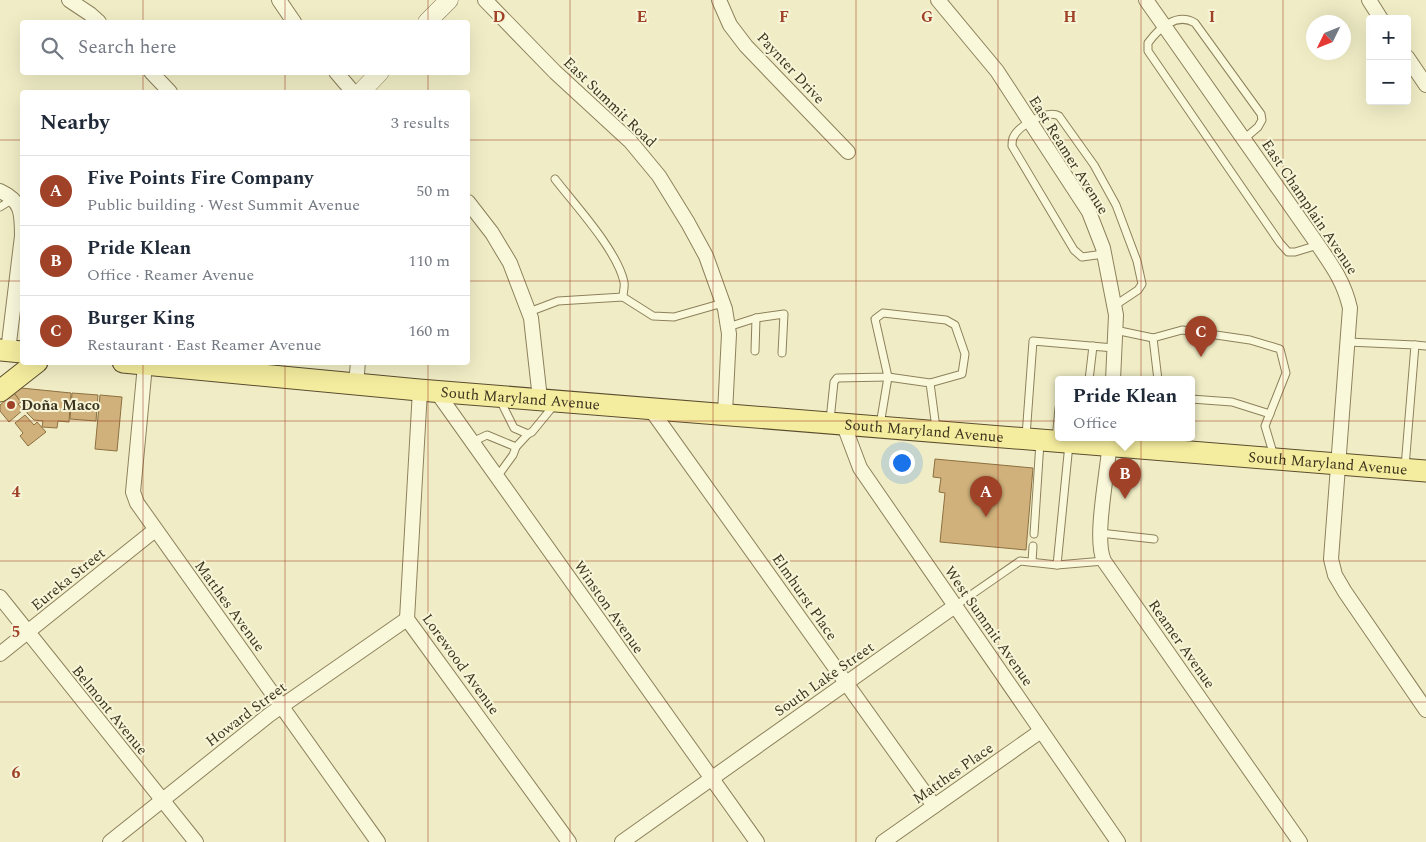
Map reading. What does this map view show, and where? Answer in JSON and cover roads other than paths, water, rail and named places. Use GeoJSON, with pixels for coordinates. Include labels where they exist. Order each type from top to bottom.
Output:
{"type":"FeatureCollection","features":[{"type":"Feature","properties":{"kind":"main road"},"geometry":{"type":"LineString","coordinates":[[0,391],[33,365]]}},
{"type":"Feature","properties":{"kind":"main road","name":"South Maryland Avenue"},"geometry":{"type":"LineString","coordinates":[[145,365],[497,396],[1055,440]]}},
{"type":"Feature","properties":{"kind":"main road","name":"South Maryland Avenue"},"geometry":{"type":"LineString","coordinates":[[1110,441],[1426,472]]}},
{"type":"Feature","properties":{"kind":"street"},"geometry":{"type":"LineString","coordinates":[[70,0],[98,20]]}},
{"type":"Feature","properties":{"kind":"street"},"geometry":{"type":"LineString","coordinates":[[279,0],[293,20]]}},
{"type":"Feature","properties":{"kind":"street"},"geometry":{"type":"LineString","coordinates":[[429,20],[449,0]]}},
{"type":"Feature","properties":{"kind":"street","name":"East Summit Road"},"geometry":{"type":"LineString","coordinates":[[485,0],[555,72],[630,142],[659,176],[688,223],[706,256],[723,303],[728,327],[725,413]]}},
{"type":"Feature","properties":{"kind":"street","name":"Paynter Drive"},"geometry":{"type":"LineString","coordinates":[[719,0],[730,25],[746,46],[848,152]]}},
{"type":"Feature","properties":{"kind":"street","name":"East Reamer Avenue"},"geometry":{"type":"LineString","coordinates":[[938,0],[997,71],[1089,212],[1104,254],[1116,314],[1113,376]]}},
{"type":"Feature","properties":{"kind":"street","name":"East Champlain Avenue"},"geometry":{"type":"LineString","coordinates":[[1146,0],[1318,245],[1346,290],[1350,308],[1331,559],[1335,575],[1344,592],[1426,710]]}},
{"type":"Feature","properties":{"kind":"street"},"geometry":{"type":"LineString","coordinates":[[1369,0],[1379,15]]}},
{"type":"Feature","properties":{"kind":"street"},"geometry":{"type":"LineString","coordinates":[[1409,60],[1426,85]]}},
{"type":"Feature","properties":{"kind":"street"},"geometry":{"type":"LineString","coordinates":[[154,75],[168,90]]}},
{"type":"Feature","properties":{"kind":"street"},"geometry":{"type":"LineString","coordinates":[[339,75],[351,90]]}},
{"type":"Feature","properties":{"kind":"street"},"geometry":{"type":"LineString","coordinates":[[363,90],[377,75]]}},
{"type":"Feature","properties":{"kind":"street"},"geometry":{"type":"LineString","coordinates":[[0,191],[13,200],[20,208]]}},
{"type":"Feature","properties":{"kind":"street"},"geometry":{"type":"LineString","coordinates":[[470,205],[492,233],[510,263],[531,318],[535,347],[549,400]]}},
{"type":"Feature","properties":{"kind":"street"},"geometry":{"type":"LineString","coordinates":[[10,351],[20,255]]}},
{"type":"Feature","properties":{"kind":"street","name":"Matthes Avenue"},"geometry":{"type":"LineString","coordinates":[[145,365],[133,492],[136,503],[378,842]]}},
{"type":"Feature","properties":{"kind":"street"},"geometry":{"type":"LineString","coordinates":[[356,384],[358,365]]}},
{"type":"Feature","properties":{"kind":"street","name":"Winston Avenue"},"geometry":{"type":"LineString","coordinates":[[428,390],[472,442],[757,842]]}},
{"type":"Feature","properties":{"kind":"street","name":"Lorewood Avenue"},"geometry":{"type":"LineString","coordinates":[[428,390],[408,618],[569,842]]}},
{"type":"Feature","properties":{"kind":"street","name":"Elmhurst Place"},"geometry":{"type":"LineString","coordinates":[[649,407],[934,806]]}},
{"type":"Feature","properties":{"kind":"street","name":"West Summit Avenue"},"geometry":{"type":"LineString","coordinates":[[836,423],[860,468],[1118,842]]}},
{"type":"Feature","properties":{"kind":"street","name":"Reamer Avenue"},"geometry":{"type":"LineString","coordinates":[[1110,441],[1100,533],[1100,552],[1300,842]]}},
{"type":"Feature","properties":{"kind":"street","name":"Eureka Street"},"geometry":{"type":"LineString","coordinates":[[0,654],[155,530]]}},
{"type":"Feature","properties":{"kind":"street","name":"Belmont Avenue"},"geometry":{"type":"LineString","coordinates":[[0,597],[196,842]]}},
{"type":"Feature","properties":{"kind":"street","name":"South Lake Street"},"geometry":{"type":"LineString","coordinates":[[622,842],[955,606]]}},
{"type":"Feature","properties":{"kind":"street","name":"Howard Street"},"geometry":{"type":"LineString","coordinates":[[110,842],[282,706],[408,618]]}},
{"type":"Feature","properties":{"kind":"street","name":"Matthes Place"},"geometry":{"type":"LineString","coordinates":[[883,842],[1041,731]]}},
{"type":"Feature","properties":{"kind":"lane"},"geometry":{"type":"LineString","coordinates":[[1244,139],[1258,127],[1262,120],[1256,106],[1195,23],[1189,19],[1180,18],[1164,26],[1148,43],[1148,51],[1280,243],[1288,252],[1296,252],[1318,245]]}},
{"type":"Feature","properties":{"kind":"lane"},"geometry":{"type":"LineString","coordinates":[[1104,254],[1082,257],[1074,250],[1012,146],[1013,137],[1029,121],[1053,114],[1059,116],[1094,165],[1116,205],[1137,261],[1142,284],[1138,290],[1114,306]]}},
{"type":"Feature","properties":{"kind":"lane"},"geometry":{"type":"LineString","coordinates":[[555,179],[596,231],[614,261],[624,282],[623,297]]}},
{"type":"Feature","properties":{"kind":"lane"},"geometry":{"type":"LineString","coordinates":[[0,207],[13,200]]}},
{"type":"Feature","properties":{"kind":"lane"},"geometry":{"type":"LineString","coordinates":[[529,312],[558,301],[623,297],[653,316],[674,317],[723,303]]}},
{"type":"Feature","properties":{"kind":"lane"},"geometry":{"type":"LineString","coordinates":[[836,423],[834,382],[837,378],[888,377],[930,382],[962,374],[965,354],[955,325],[946,320],[883,313],[875,318],[888,377],[879,426]]}},
{"type":"Feature","properties":{"kind":"lane"},"geometry":{"type":"LineString","coordinates":[[728,327],[756,318],[784,314],[782,353]]}},
{"type":"Feature","properties":{"kind":"lane"},"geometry":{"type":"LineString","coordinates":[[755,352],[756,318]]}},
{"type":"Feature","properties":{"kind":"lane"},"geometry":{"type":"LineString","coordinates":[[1115,330],[1154,338],[1182,330],[1250,340],[1280,349],[1286,373],[1265,426],[1274,458]]}},
{"type":"Feature","properties":{"kind":"lane"},"geometry":{"type":"LineString","coordinates":[[1154,338],[1158,376]]}},
{"type":"Feature","properties":{"kind":"lane"},"geometry":{"type":"LineString","coordinates":[[1057,564],[1048,440],[1033,341],[1114,348]]}},
{"type":"Feature","properties":{"kind":"lane"},"geometry":{"type":"LineString","coordinates":[[1348,342],[1426,346]]}},
{"type":"Feature","properties":{"kind":"lane"},"geometry":{"type":"LineString","coordinates":[[1404,470],[1415,345]]}},
{"type":"Feature","properties":{"kind":"lane"},"geometry":{"type":"LineString","coordinates":[[1089,376],[1093,346]]}},
{"type":"Feature","properties":{"kind":"lane"},"geometry":{"type":"LineString","coordinates":[[930,382],[936,431]]}},
{"type":"Feature","properties":{"kind":"lane"},"geometry":{"type":"LineString","coordinates":[[497,396],[514,428],[528,434]]}},
{"type":"Feature","properties":{"kind":"lane"},"geometry":{"type":"LineString","coordinates":[[1195,399],[1232,402],[1270,414]]}},
{"type":"Feature","properties":{"kind":"lane"},"geometry":{"type":"LineString","coordinates":[[497,477],[513,455],[516,447],[532,432],[549,400]]}},
{"type":"Feature","properties":{"kind":"lane"},"geometry":{"type":"LineString","coordinates":[[1034,534],[1048,440],[1055,420]]}},
{"type":"Feature","properties":{"kind":"lane"},"geometry":{"type":"LineString","coordinates":[[472,442],[487,435],[516,447]]}},
{"type":"Feature","properties":{"kind":"lane"},"geometry":{"type":"LineString","coordinates":[[1100,533],[1154,539]]}},
{"type":"Feature","properties":{"kind":"lane"},"geometry":{"type":"LineString","coordinates":[[1032,562],[1033,546]]}},
{"type":"Feature","properties":{"kind":"lane"},"geometry":{"type":"LineString","coordinates":[[955,606],[1020,561],[1057,564],[1104,560]]}},
{"type":"Feature","properties":{"kind":"place","name":"Burger King"},"geometry":{"type":"Point","coordinates":[1201,357]}},
{"type":"Feature","properties":{"kind":"place","name":"Doña Maco"},"geometry":{"type":"Point","coordinates":[11,405]}},
{"type":"Feature","properties":{"kind":"place","name":"Pride Klean"},"geometry":{"type":"Point","coordinates":[1125,499]}},
{"type":"Feature","properties":{"kind":"place","name":"Five Points Fire Company"},"geometry":{"type":"Point","coordinates":[986,517]}}]}
